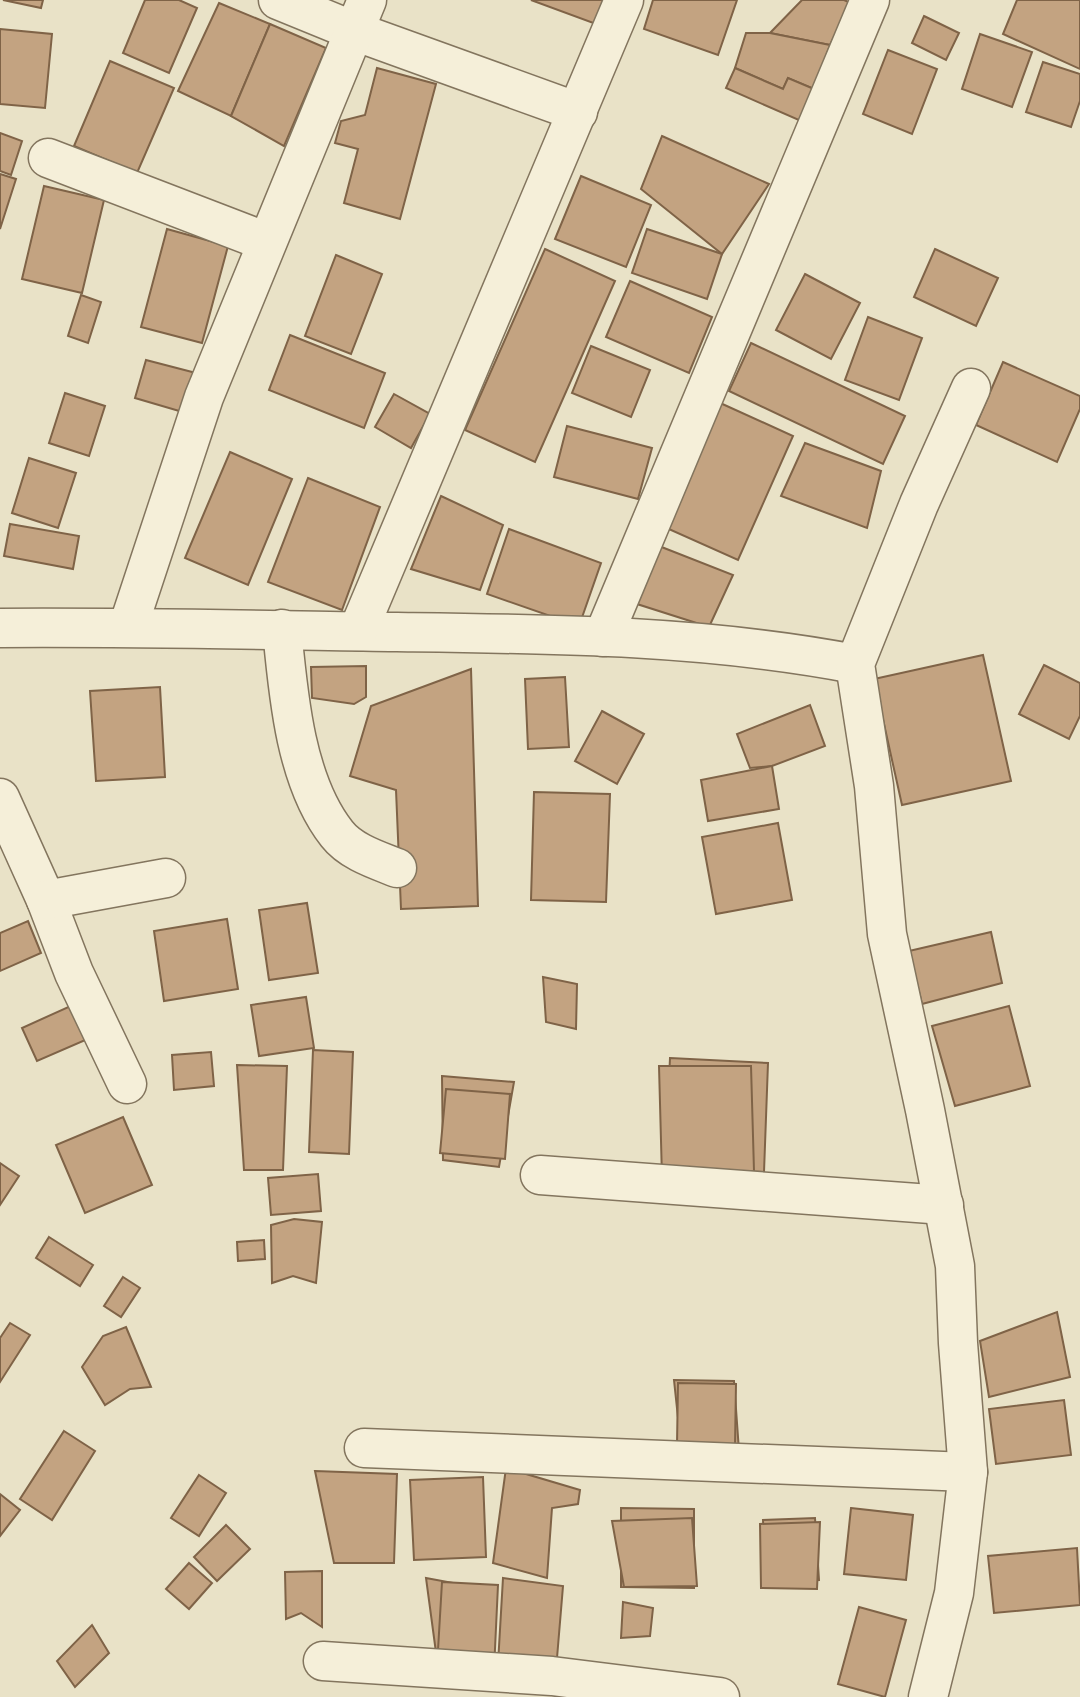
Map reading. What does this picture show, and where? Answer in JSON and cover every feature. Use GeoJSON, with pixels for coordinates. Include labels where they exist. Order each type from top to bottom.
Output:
{"type":"FeatureCollection","features":[{"type":"Feature","properties":{"kind":"street"},"geometry":{"type":"LineString","coordinates":[[278,0],[360,15],[578,112]]}},
{"type":"Feature","properties":{"kind":"street"},"geometry":{"type":"LineString","coordinates":[[358,631],[624,0]]}},
{"type":"Feature","properties":{"kind":"street"},"geometry":{"type":"LineString","coordinates":[[603,637],[870,0]]}},
{"type":"Feature","properties":{"kind":"street"},"geometry":{"type":"LineString","coordinates":[[128,627],[204,397],[360,15]]}},
{"type":"Feature","properties":{"kind":"street"},"geometry":{"type":"LineString","coordinates":[[48,158],[267,242]]}},
{"type":"Feature","properties":{"kind":"street"},"geometry":{"type":"LineString","coordinates":[[928,1697],[954,1593],[968,1472],[955,1266],[887,934],[874,786],[855,664],[919,504],[971,388]]}},
{"type":"Feature","properties":{"kind":"street"},"geometry":{"type":"LineString","coordinates":[[0,628],[282,629],[603,637],[784,651],[855,664]]}},
{"type":"Feature","properties":{"kind":"street"},"geometry":{"type":"LineString","coordinates":[[282,629],[290,713],[313,793],[337,835],[363,854],[397,868]]}},
{"type":"Feature","properties":{"kind":"street"},"geometry":{"type":"LineString","coordinates":[[0,798],[46,901],[74,973],[127,1084]]}},
{"type":"Feature","properties":{"kind":"street"},"geometry":{"type":"LineString","coordinates":[[46,901],[166,878]]}},
{"type":"Feature","properties":{"kind":"street"},"geometry":{"type":"LineString","coordinates":[[540,1175],[944,1205]]}},
{"type":"Feature","properties":{"kind":"street"},"geometry":{"type":"LineString","coordinates":[[364,1448],[968,1472]]}},
{"type":"Feature","properties":{"kind":"street"},"geometry":{"type":"LineString","coordinates":[[323,1661],[552,1676],[720,1697]]}},
{"type":"Feature","properties":{"kind":"building"},"geometry":{"type":"Polygon","coordinates":[[[3,0],[43,0],[41,8],[3,0]]]}},
{"type":"Feature","properties":{"kind":"building"},"geometry":{"type":"Polygon","coordinates":[[[145,0],[179,0],[197,8],[169,73],[123,53],[145,0]]]}},
{"type":"Feature","properties":{"kind":"building"},"geometry":{"type":"Polygon","coordinates":[[[531,0],[605,0],[596,24],[531,0]]]}},
{"type":"Feature","properties":{"kind":"building"},"geometry":{"type":"Polygon","coordinates":[[[653,0],[737,0],[718,55],[644,29],[653,0]]]}},
{"type":"Feature","properties":{"kind":"building"},"geometry":{"type":"Polygon","coordinates":[[[802,0],[844,0],[851,3],[830,45],[770,33],[802,0]]]}},
{"type":"Feature","properties":{"kind":"building"},"geometry":{"type":"Polygon","coordinates":[[[1017,0],[1080,0],[1080,69],[1003,34],[1017,0]]]}},
{"type":"Feature","properties":{"kind":"building"},"geometry":{"type":"Polygon","coordinates":[[[219,3],[270,24],[231,116],[178,91],[219,3]]]}},
{"type":"Feature","properties":{"kind":"building"},"geometry":{"type":"Polygon","coordinates":[[[924,16],[959,33],[946,60],[912,43],[924,16]]]}},
{"type":"Feature","properties":{"kind":"building"},"geometry":{"type":"Polygon","coordinates":[[[270,24],[326,48],[284,146],[231,116],[270,24]]]}},
{"type":"Feature","properties":{"kind":"building"},"geometry":{"type":"Polygon","coordinates":[[[0,29],[52,34],[45,108],[0,104],[0,29]]]}},
{"type":"Feature","properties":{"kind":"building"},"geometry":{"type":"Polygon","coordinates":[[[746,33],[770,33],[830,45],[814,89],[788,78],[783,89],[735,68],[746,33]]]}},
{"type":"Feature","properties":{"kind":"building"},"geometry":{"type":"Polygon","coordinates":[[[980,34],[1032,52],[1012,107],[962,89],[980,34]]]}},
{"type":"Feature","properties":{"kind":"building"},"geometry":{"type":"Polygon","coordinates":[[[888,50],[937,69],[912,134],[863,114],[888,50]]]}},
{"type":"Feature","properties":{"kind":"building"},"geometry":{"type":"Polygon","coordinates":[[[110,61],[174,88],[137,173],[74,146],[110,61]]]}},
{"type":"Feature","properties":{"kind":"building"},"geometry":{"type":"Polygon","coordinates":[[[1043,62],[1080,74],[1080,101],[1071,127],[1026,112],[1043,62]]]}},
{"type":"Feature","properties":{"kind":"building"},"geometry":{"type":"Polygon","coordinates":[[[377,68],[436,84],[400,219],[344,203],[358,149],[335,143],[341,121],[365,115],[377,68]]]}},
{"type":"Feature","properties":{"kind":"building"},"geometry":{"type":"Polygon","coordinates":[[[735,68],[783,89],[788,78],[814,89],[801,121],[726,88],[735,68]]]}},
{"type":"Feature","properties":{"kind":"building"},"geometry":{"type":"Polygon","coordinates":[[[0,133],[22,141],[11,175],[0,171],[0,133]]]}},
{"type":"Feature","properties":{"kind":"building"},"geometry":{"type":"Polygon","coordinates":[[[662,136],[769,184],[722,254],[641,189],[662,136]]]}},
{"type":"Feature","properties":{"kind":"building"},"geometry":{"type":"Polygon","coordinates":[[[0,174],[16,179],[0,229],[0,174]]]}},
{"type":"Feature","properties":{"kind":"building"},"geometry":{"type":"Polygon","coordinates":[[[581,176],[651,205],[626,267],[555,239],[581,176]]]}},
{"type":"Feature","properties":{"kind":"building"},"geometry":{"type":"Polygon","coordinates":[[[44,186],[104,200],[82,293],[22,279],[44,186]]]}},
{"type":"Feature","properties":{"kind":"building"},"geometry":{"type":"Polygon","coordinates":[[[167,229],[228,246],[202,343],[141,327],[167,229]]]}},
{"type":"Feature","properties":{"kind":"building"},"geometry":{"type":"Polygon","coordinates":[[[647,229],[722,254],[707,299],[632,273],[647,229]]]}},
{"type":"Feature","properties":{"kind":"building"},"geometry":{"type":"Polygon","coordinates":[[[545,249],[615,281],[535,462],[465,430],[545,249]]]}},
{"type":"Feature","properties":{"kind":"building"},"geometry":{"type":"Polygon","coordinates":[[[935,249],[998,278],[976,326],[914,297],[935,249]]]}},
{"type":"Feature","properties":{"kind":"building"},"geometry":{"type":"Polygon","coordinates":[[[336,255],[382,274],[351,354],[305,336],[336,255]]]}},
{"type":"Feature","properties":{"kind":"building"},"geometry":{"type":"Polygon","coordinates":[[[805,274],[860,303],[831,359],[776,330],[805,274]]]}},
{"type":"Feature","properties":{"kind":"building"},"geometry":{"type":"Polygon","coordinates":[[[630,281],[712,317],[689,373],[606,337],[630,281]]]}},
{"type":"Feature","properties":{"kind":"building"},"geometry":{"type":"Polygon","coordinates":[[[81,295],[101,302],[88,343],[68,336],[81,295]]]}},
{"type":"Feature","properties":{"kind":"building"},"geometry":{"type":"Polygon","coordinates":[[[868,317],[922,338],[899,400],[845,380],[868,317]]]}},
{"type":"Feature","properties":{"kind":"building"},"geometry":{"type":"Polygon","coordinates":[[[290,335],[385,373],[364,428],[269,390],[290,335]]]}},
{"type":"Feature","properties":{"kind":"building"},"geometry":{"type":"Polygon","coordinates":[[[751,343],[905,416],[883,464],[729,391],[751,343]]]}},
{"type":"Feature","properties":{"kind":"building"},"geometry":{"type":"Polygon","coordinates":[[[591,346],[650,370],[631,417],[572,393],[591,346]]]}},
{"type":"Feature","properties":{"kind":"building"},"geometry":{"type":"Polygon","coordinates":[[[146,360],[196,373],[186,413],[135,398],[146,360]]]}},
{"type":"Feature","properties":{"kind":"building"},"geometry":{"type":"Polygon","coordinates":[[[1003,362],[1080,396],[1080,409],[1057,462],[976,425],[1003,362]]]}},
{"type":"Feature","properties":{"kind":"building"},"geometry":{"type":"Polygon","coordinates":[[[65,393],[105,406],[89,456],[49,443],[65,393]]]}},
{"type":"Feature","properties":{"kind":"building"},"geometry":{"type":"Polygon","coordinates":[[[394,394],[430,414],[411,448],[375,427],[394,394]]]}},
{"type":"Feature","properties":{"kind":"building"},"geometry":{"type":"Polygon","coordinates":[[[718,402],[793,436],[738,560],[662,526],[718,402]]]}},
{"type":"Feature","properties":{"kind":"building"},"geometry":{"type":"Polygon","coordinates":[[[567,426],[652,448],[638,499],[554,477],[567,426]]]}},
{"type":"Feature","properties":{"kind":"building"},"geometry":{"type":"Polygon","coordinates":[[[805,443],[881,471],[867,528],[781,496],[805,443]]]}},
{"type":"Feature","properties":{"kind":"building"},"geometry":{"type":"Polygon","coordinates":[[[230,452],[292,479],[248,585],[185,558],[230,452]]]}},
{"type":"Feature","properties":{"kind":"building"},"geometry":{"type":"Polygon","coordinates":[[[29,458],[76,473],[58,528],[12,513],[29,458]]]}},
{"type":"Feature","properties":{"kind":"building"},"geometry":{"type":"Polygon","coordinates":[[[308,478],[380,507],[342,610],[268,582],[308,478]]]}},
{"type":"Feature","properties":{"kind":"building"},"geometry":{"type":"Polygon","coordinates":[[[441,496],[503,525],[480,590],[411,569],[441,496]]]}},
{"type":"Feature","properties":{"kind":"building"},"geometry":{"type":"Polygon","coordinates":[[[10,524],[79,536],[73,569],[4,556],[10,524]]]}},
{"type":"Feature","properties":{"kind":"building"},"geometry":{"type":"Polygon","coordinates":[[[509,529],[601,563],[579,626],[487,594],[509,529]]]}},
{"type":"Feature","properties":{"kind":"building"},"geometry":{"type":"Polygon","coordinates":[[[659,546],[733,575],[709,627],[637,604],[659,546]]]}},
{"type":"Feature","properties":{"kind":"building"},"geometry":{"type":"Polygon","coordinates":[[[983,655],[1011,781],[902,805],[874,679],[983,655]]]}},
{"type":"Feature","properties":{"kind":"building"},"geometry":{"type":"Polygon","coordinates":[[[1044,665],[1080,683],[1080,716],[1069,739],[1019,714],[1044,665]]]}},
{"type":"Feature","properties":{"kind":"building"},"geometry":{"type":"Polygon","coordinates":[[[366,666],[366,697],[354,704],[312,698],[311,667],[366,666]]]}},
{"type":"Feature","properties":{"kind":"building"},"geometry":{"type":"Polygon","coordinates":[[[471,669],[478,906],[401,909],[396,790],[350,776],[371,706],[471,669]]]}},
{"type":"Feature","properties":{"kind":"building"},"geometry":{"type":"Polygon","coordinates":[[[565,677],[569,747],[528,749],[525,679],[565,677]]]}},
{"type":"Feature","properties":{"kind":"building"},"geometry":{"type":"Polygon","coordinates":[[[160,687],[165,777],[96,781],[90,691],[160,687]]]}},
{"type":"Feature","properties":{"kind":"building"},"geometry":{"type":"Polygon","coordinates":[[[810,705],[825,746],[772,766],[750,768],[737,734],[810,705]]]}},
{"type":"Feature","properties":{"kind":"building"},"geometry":{"type":"Polygon","coordinates":[[[602,711],[644,734],[617,784],[575,761],[602,711]]]}},
{"type":"Feature","properties":{"kind":"building"},"geometry":{"type":"Polygon","coordinates":[[[772,766],[779,809],[708,821],[701,780],[772,766]]]}},
{"type":"Feature","properties":{"kind":"building"},"geometry":{"type":"Polygon","coordinates":[[[534,792],[610,794],[606,902],[531,900],[534,792]]]}},
{"type":"Feature","properties":{"kind":"building"},"geometry":{"type":"Polygon","coordinates":[[[778,823],[792,900],[716,914],[702,837],[778,823]]]}},
{"type":"Feature","properties":{"kind":"building"},"geometry":{"type":"Polygon","coordinates":[[[307,903],[318,973],[269,980],[259,910],[307,903]]]}},
{"type":"Feature","properties":{"kind":"building"},"geometry":{"type":"Polygon","coordinates":[[[227,919],[238,989],[164,1001],[154,931],[227,919]]]}},
{"type":"Feature","properties":{"kind":"building"},"geometry":{"type":"Polygon","coordinates":[[[28,921],[41,953],[0,971],[0,933],[28,921]]]}},
{"type":"Feature","properties":{"kind":"building"},"geometry":{"type":"Polygon","coordinates":[[[991,932],[1002,983],[922,1004],[909,951],[991,932]]]}},
{"type":"Feature","properties":{"kind":"building"},"geometry":{"type":"Polygon","coordinates":[[[543,977],[577,984],[576,1029],[546,1022],[543,977]]]}},
{"type":"Feature","properties":{"kind":"building"},"geometry":{"type":"Polygon","coordinates":[[[306,997],[314,1048],[259,1056],[251,1005],[306,997]]]}},
{"type":"Feature","properties":{"kind":"building"},"geometry":{"type":"Polygon","coordinates":[[[75,1004],[90,1038],[37,1061],[22,1028],[75,1004]]]}},
{"type":"Feature","properties":{"kind":"building"},"geometry":{"type":"Polygon","coordinates":[[[1009,1006],[1030,1086],[955,1106],[932,1026],[1009,1006]]]}},
{"type":"Feature","properties":{"kind":"building"},"geometry":{"type":"Polygon","coordinates":[[[313,1050],[353,1052],[349,1154],[309,1152],[313,1050]]]}},
{"type":"Feature","properties":{"kind":"building"},"geometry":{"type":"Polygon","coordinates":[[[211,1052],[214,1086],[174,1090],[172,1055],[211,1052]]]}},
{"type":"Feature","properties":{"kind":"building"},"geometry":{"type":"Polygon","coordinates":[[[670,1058],[768,1063],[764,1172],[665,1168],[670,1058]]]}},
{"type":"Feature","properties":{"kind":"building"},"geometry":{"type":"Polygon","coordinates":[[[237,1065],[287,1066],[283,1170],[244,1170],[237,1065]]]}},
{"type":"Feature","properties":{"kind":"building"},"geometry":{"type":"Polygon","coordinates":[[[659,1066],[751,1066],[754,1171],[662,1178],[659,1066]]]}},
{"type":"Feature","properties":{"kind":"building"},"geometry":{"type":"Polygon","coordinates":[[[442,1076],[514,1082],[499,1167],[443,1160],[442,1076]]]}},
{"type":"Feature","properties":{"kind":"building"},"geometry":{"type":"Polygon","coordinates":[[[446,1089],[510,1094],[505,1159],[440,1153],[446,1089]]]}},
{"type":"Feature","properties":{"kind":"building"},"geometry":{"type":"Polygon","coordinates":[[[123,1117],[152,1185],[85,1213],[56,1145],[123,1117]]]}},
{"type":"Feature","properties":{"kind":"building"},"geometry":{"type":"Polygon","coordinates":[[[0,1163],[19,1176],[0,1205],[0,1163]]]}},
{"type":"Feature","properties":{"kind":"building"},"geometry":{"type":"Polygon","coordinates":[[[318,1174],[321,1211],[271,1215],[268,1178],[318,1174]]]}},
{"type":"Feature","properties":{"kind":"building"},"geometry":{"type":"Polygon","coordinates":[[[294,1219],[322,1222],[316,1283],[293,1276],[272,1283],[271,1225],[294,1219]]]}},
{"type":"Feature","properties":{"kind":"building"},"geometry":{"type":"Polygon","coordinates":[[[49,1237],[93,1265],[80,1286],[36,1258],[49,1237]]]}},
{"type":"Feature","properties":{"kind":"building"},"geometry":{"type":"Polygon","coordinates":[[[264,1240],[265,1259],[238,1261],[237,1242],[264,1240]]]}},
{"type":"Feature","properties":{"kind":"building"},"geometry":{"type":"Polygon","coordinates":[[[123,1277],[140,1288],[121,1317],[104,1306],[123,1277]]]}},
{"type":"Feature","properties":{"kind":"building"},"geometry":{"type":"Polygon","coordinates":[[[1057,1312],[1070,1377],[989,1397],[980,1341],[1057,1312]]]}},
{"type":"Feature","properties":{"kind":"building"},"geometry":{"type":"Polygon","coordinates":[[[10,1323],[30,1335],[0,1382],[0,1338],[10,1323]]]}},
{"type":"Feature","properties":{"kind":"building"},"geometry":{"type":"Polygon","coordinates":[[[126,1327],[151,1387],[130,1389],[105,1405],[82,1367],[103,1336],[126,1327]]]}},
{"type":"Feature","properties":{"kind":"building"},"geometry":{"type":"Polygon","coordinates":[[[674,1380],[734,1381],[739,1451],[681,1446],[674,1380]]]}},
{"type":"Feature","properties":{"kind":"building"},"geometry":{"type":"Polygon","coordinates":[[[678,1383],[736,1384],[735,1446],[677,1445],[678,1383]]]}},
{"type":"Feature","properties":{"kind":"building"},"geometry":{"type":"Polygon","coordinates":[[[1064,1400],[1071,1455],[996,1464],[989,1409],[1064,1400]]]}},
{"type":"Feature","properties":{"kind":"building"},"geometry":{"type":"Polygon","coordinates":[[[64,1431],[95,1451],[52,1520],[20,1499],[64,1431]]]}},
{"type":"Feature","properties":{"kind":"building"},"geometry":{"type":"Polygon","coordinates":[[[506,1468],[580,1490],[578,1504],[552,1508],[547,1578],[493,1563],[506,1468]]]}},
{"type":"Feature","properties":{"kind":"building"},"geometry":{"type":"Polygon","coordinates":[[[315,1471],[397,1474],[394,1563],[334,1563],[315,1471]]]}},
{"type":"Feature","properties":{"kind":"building"},"geometry":{"type":"Polygon","coordinates":[[[199,1475],[226,1493],[199,1536],[171,1518],[199,1475]]]}},
{"type":"Feature","properties":{"kind":"building"},"geometry":{"type":"Polygon","coordinates":[[[483,1477],[486,1557],[414,1560],[410,1480],[483,1477]]]}},
{"type":"Feature","properties":{"kind":"building"},"geometry":{"type":"Polygon","coordinates":[[[0,1494],[20,1510],[0,1536],[0,1494]]]}},
{"type":"Feature","properties":{"kind":"building"},"geometry":{"type":"Polygon","coordinates":[[[621,1508],[694,1509],[694,1588],[621,1587],[621,1508]]]}},
{"type":"Feature","properties":{"kind":"building"},"geometry":{"type":"Polygon","coordinates":[[[851,1508],[913,1515],[906,1580],[844,1574],[851,1508]]]}},
{"type":"Feature","properties":{"kind":"building"},"geometry":{"type":"Polygon","coordinates":[[[692,1518],[697,1586],[624,1587],[612,1521],[692,1518]]]}},
{"type":"Feature","properties":{"kind":"building"},"geometry":{"type":"Polygon","coordinates":[[[815,1518],[819,1580],[766,1583],[763,1520],[815,1518]]]}},
{"type":"Feature","properties":{"kind":"building"},"geometry":{"type":"Polygon","coordinates":[[[820,1522],[817,1589],[761,1588],[760,1524],[820,1522]]]}},
{"type":"Feature","properties":{"kind":"building"},"geometry":{"type":"Polygon","coordinates":[[[226,1525],[250,1549],[217,1581],[194,1557],[226,1525]]]}},
{"type":"Feature","properties":{"kind":"building"},"geometry":{"type":"Polygon","coordinates":[[[1077,1548],[1080,1605],[994,1613],[988,1556],[1077,1548]]]}},
{"type":"Feature","properties":{"kind":"building"},"geometry":{"type":"Polygon","coordinates":[[[189,1563],[212,1583],[189,1609],[166,1589],[189,1563]]]}},
{"type":"Feature","properties":{"kind":"building"},"geometry":{"type":"Polygon","coordinates":[[[322,1571],[322,1627],[301,1613],[286,1619],[285,1572],[322,1571]]]}},
{"type":"Feature","properties":{"kind":"building"},"geometry":{"type":"Polygon","coordinates":[[[426,1578],[491,1590],[486,1665],[437,1660],[426,1578]]]}},
{"type":"Feature","properties":{"kind":"building"},"geometry":{"type":"Polygon","coordinates":[[[503,1578],[563,1586],[556,1670],[498,1664],[503,1578]]]}},
{"type":"Feature","properties":{"kind":"building"},"geometry":{"type":"Polygon","coordinates":[[[442,1582],[498,1585],[494,1670],[437,1667],[442,1582]]]}},
{"type":"Feature","properties":{"kind":"building"},"geometry":{"type":"Polygon","coordinates":[[[623,1602],[653,1608],[650,1636],[621,1638],[623,1602]]]}},
{"type":"Feature","properties":{"kind":"building"},"geometry":{"type":"Polygon","coordinates":[[[859,1607],[906,1620],[885,1697],[838,1684],[859,1607]]]}},
{"type":"Feature","properties":{"kind":"building"},"geometry":{"type":"Polygon","coordinates":[[[92,1625],[109,1653],[75,1687],[57,1661],[92,1625]]]}}]}
